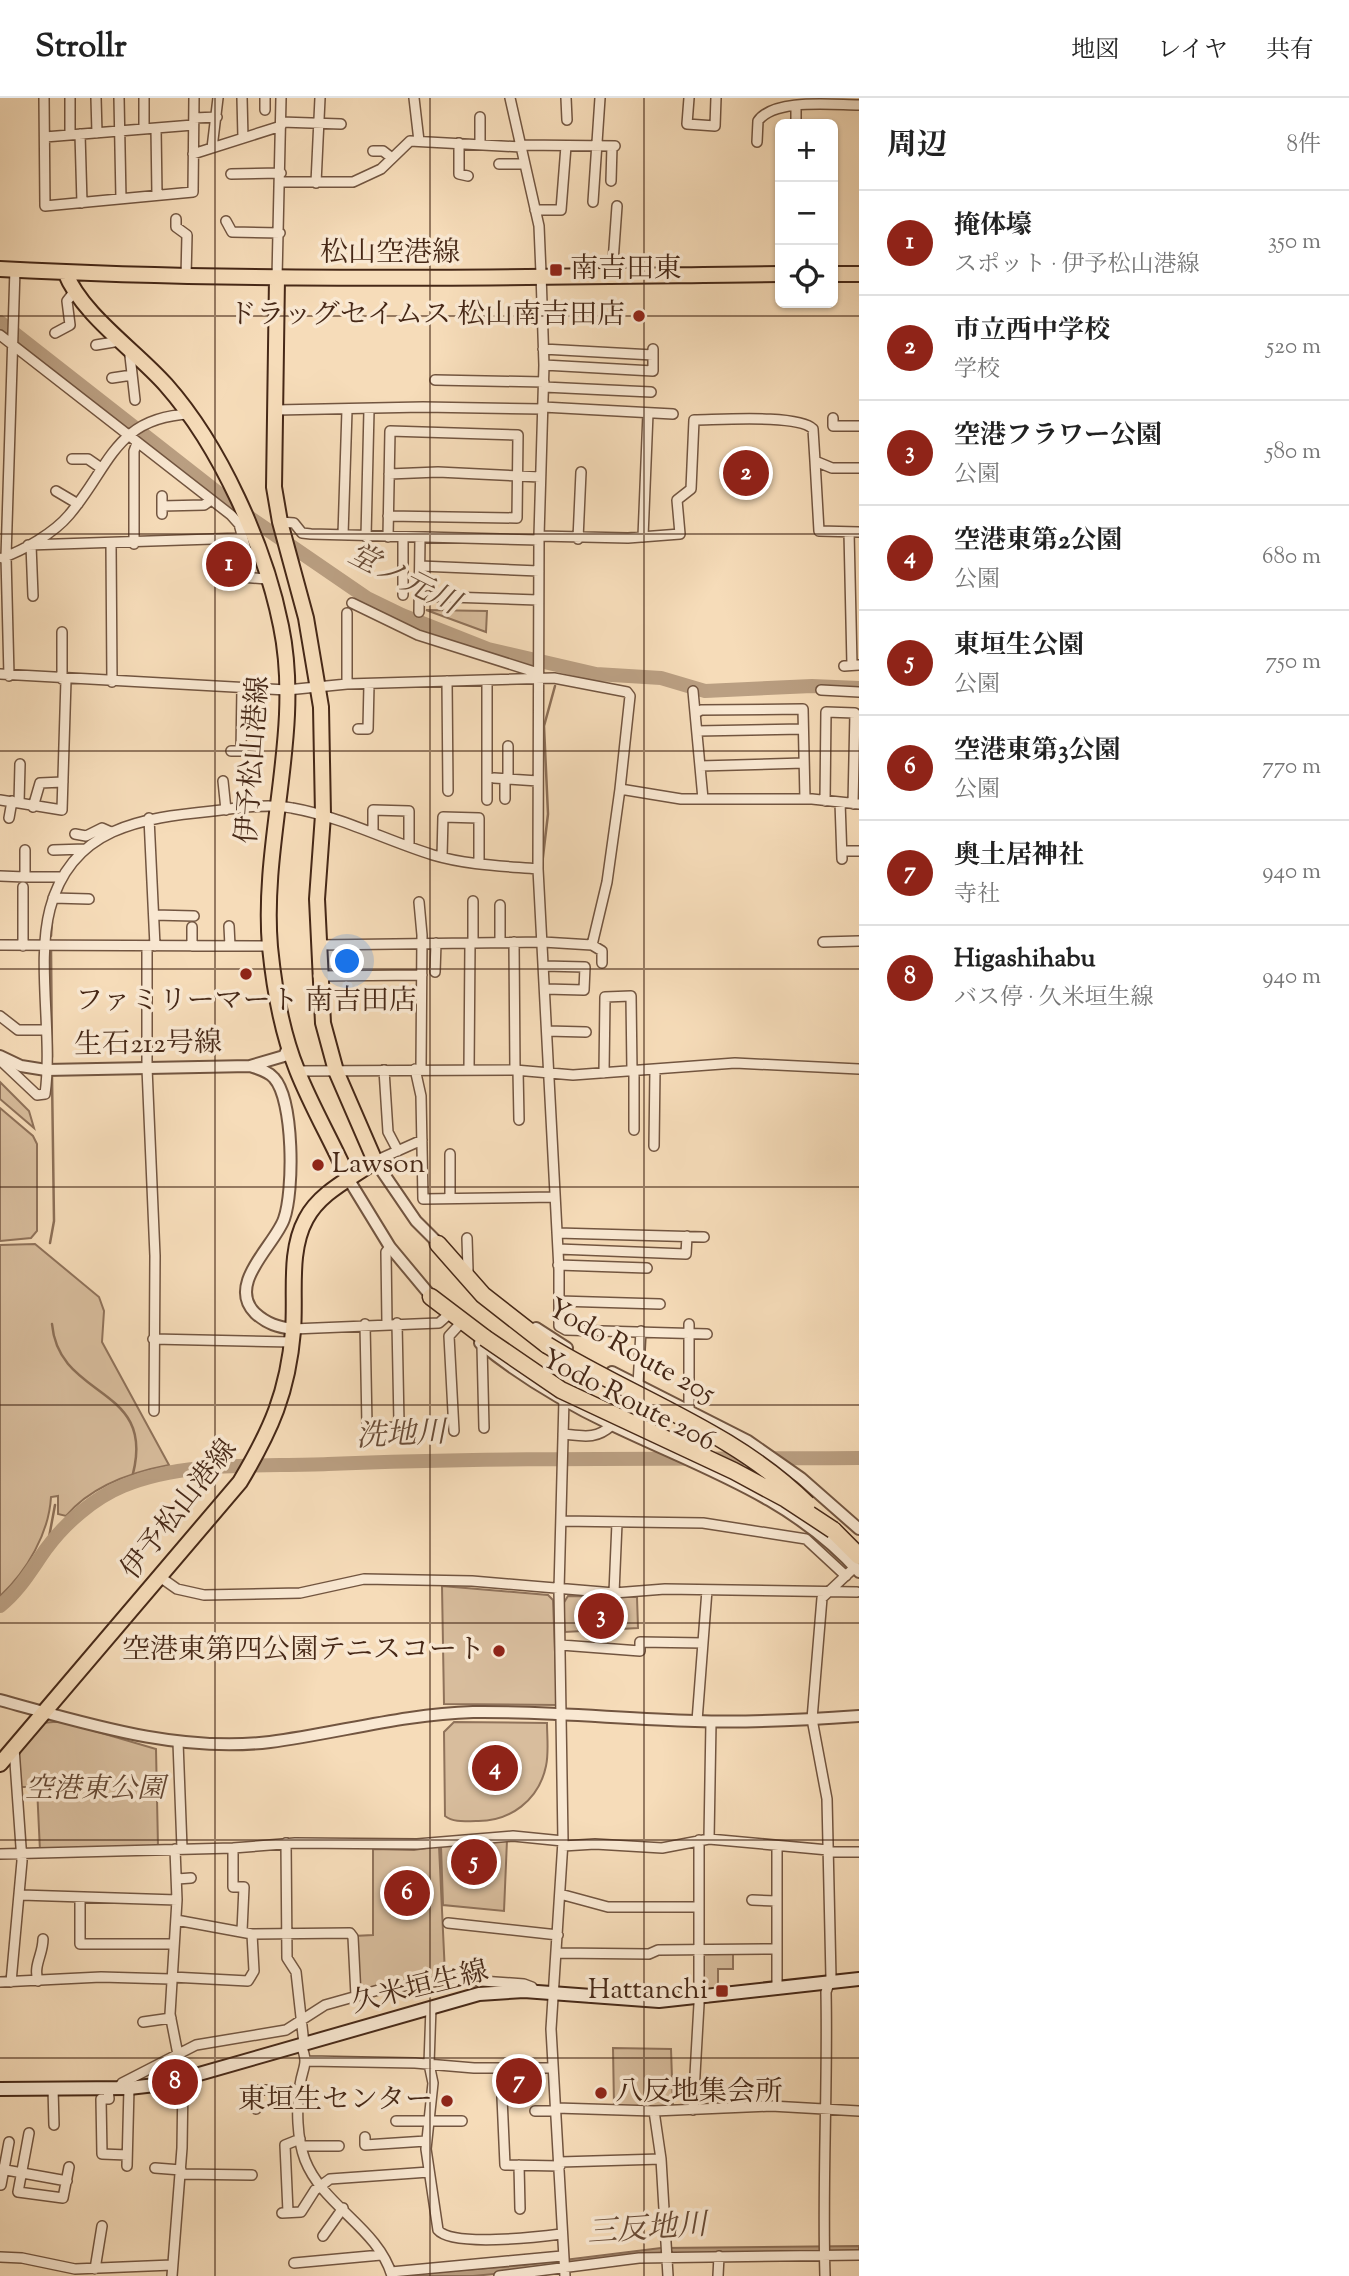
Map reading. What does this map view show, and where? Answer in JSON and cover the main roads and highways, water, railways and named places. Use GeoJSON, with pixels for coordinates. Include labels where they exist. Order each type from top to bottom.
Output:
{"type":"FeatureCollection","features":[{"type":"Feature","properties":{"kind":"highway"},"geometry":{"type":"LineString","coordinates":[[438,1244],[482,1295],[547,1345],[579,1365],[696,1425],[795,1492],[832,1530],[858,1564]]}},
{"type":"Feature","properties":{"kind":"highway"},"geometry":{"type":"LineString","coordinates":[[431,1297],[484,1342],[561,1390],[734,1471],[786,1499],[832,1530]]}},
{"type":"Feature","properties":{"kind":"main road","name":"松山空港線"},"geometry":{"type":"LineString","coordinates":[[7,269],[277,278],[775,275]]}},
{"type":"Feature","properties":{"kind":"main road","name":"伊予松山港線"},"geometry":{"type":"LineString","coordinates":[[65,272],[74,292],[134,352],[190,414],[231,484],[248,536],[267,579],[281,626],[287,690],[273,844],[270,946],[289,1045],[297,1071],[349,1180]]}},
{"type":"Feature","properties":{"kind":"main road"},"geometry":{"type":"LineString","coordinates":[[838,274],[859,274]]}},
{"type":"Feature","properties":{"kind":"main road","name":"伊予松山港線"},"geometry":{"type":"LineString","coordinates":[[0,1764],[160,1577],[242,1478],[257,1454],[284,1396],[293,1336],[296,1249],[305,1219],[325,1195],[375,1161],[336,1071],[323,1023],[318,976],[317,899],[323,815],[318,686],[295,569],[281,524],[274,487],[277,278]]}},
{"type":"Feature","properties":{"kind":"main road","name":"久米垣生線"},"geometry":{"type":"LineString","coordinates":[[0,2089],[119,2088],[183,2080],[480,1994],[535,1992],[643,2000],[698,1998],[859,1979]]}},
{"type":"Feature","properties":{"kind":"waterway","name":"堂ノ元川"},"geometry":{"type":"LineString","coordinates":[[0,322],[249,517],[367,598],[402,615],[488,649],[596,674],[661,678],[705,691],[812,686],[859,688]]}},
{"type":"Feature","properties":{"kind":"waterway"},"geometry":{"type":"LineString","coordinates":[[542,865],[548,814],[544,726],[555,686]]}},
{"type":"Feature","properties":{"kind":"waterway"},"geometry":{"type":"LineString","coordinates":[[251,811],[269,811]]}},
{"type":"Feature","properties":{"kind":"waterway"},"geometry":{"type":"LineString","coordinates":[[51,936],[52,922]]}},
{"type":"Feature","properties":{"kind":"waterway"},"geometry":{"type":"LineString","coordinates":[[51,950],[52,1057]]}},
{"type":"Feature","properties":{"kind":"waterway"},"geometry":{"type":"LineString","coordinates":[[50,1243],[54,1221],[52,1077]]}},
{"type":"Feature","properties":{"kind":"waterway"},"geometry":{"type":"LineString","coordinates":[[52,1324],[59,1349],[72,1368],[122,1410],[133,1428],[136,1451],[130,1484]]}},
{"type":"Feature","properties":{"kind":"waterway","name":"洗地川"},"geometry":{"type":"LineString","coordinates":[[0,1606],[62,1530],[91,1504],[123,1486],[172,1472],[224,1466],[461,1460],[859,1458]]}},
{"type":"Feature","properties":{"kind":"waterway"},"geometry":{"type":"LineString","coordinates":[[47,1548],[55,1505]]}},
{"type":"Feature","properties":{"kind":"place","name":"南吉田東"},"geometry":{"type":"Point","coordinates":[556,270]}},
{"type":"Feature","properties":{"kind":"place","name":"ドラッグセイムス 松山南吉田店"},"geometry":{"type":"Point","coordinates":[639,316]}},
{"type":"Feature","properties":{"kind":"place","name":"市立西中学校"},"geometry":{"type":"Point","coordinates":[746,473]}},
{"type":"Feature","properties":{"kind":"place","name":"掩体壕"},"geometry":{"type":"Point","coordinates":[229,564]}},
{"type":"Feature","properties":{"kind":"place","name":"ファミリーマート 南吉田店"},"geometry":{"type":"Point","coordinates":[246,974]}},
{"type":"Feature","properties":{"kind":"place","name":"Lawson"},"geometry":{"type":"Point","coordinates":[318,1165]}},
{"type":"Feature","properties":{"kind":"place","name":"空港フラワー公園"},"geometry":{"type":"Point","coordinates":[601,1616]}},
{"type":"Feature","properties":{"kind":"place","name":"空港東第四公園テニスコート"},"geometry":{"type":"Point","coordinates":[499,1651]}},
{"type":"Feature","properties":{"kind":"place","name":"空港東第2公園"},"geometry":{"type":"Point","coordinates":[495,1768]}},
{"type":"Feature","properties":{"kind":"place","name":"東垣生公園"},"geometry":{"type":"Point","coordinates":[474,1862]}},
{"type":"Feature","properties":{"kind":"place","name":"空港東第3公園"},"geometry":{"type":"Point","coordinates":[407,1893]}},
{"type":"Feature","properties":{"kind":"place","name":"Hattanchi"},"geometry":{"type":"Point","coordinates":[722,1991]}},
{"type":"Feature","properties":{"kind":"place","name":"奥土居神社"},"geometry":{"type":"Point","coordinates":[519,2081]}},
{"type":"Feature","properties":{"kind":"place","name":"Higashihabu"},"geometry":{"type":"Point","coordinates":[175,2082]}},
{"type":"Feature","properties":{"kind":"place","name":"八反地集会所"},"geometry":{"type":"Point","coordinates":[601,2093]}},
{"type":"Feature","properties":{"kind":"place","name":"東垣生センター"},"geometry":{"type":"Point","coordinates":[447,2101]}},
{"type":"Feature","properties":{"kind":"park label","name":"空港東公園"},"geometry":{"type":"Point","coordinates":[95,1790]}},
{"type":"Feature","properties":{"kind":"water label","name":"三反地川"},"geometry":{"type":"Point","coordinates":[647,2230]}}]}
